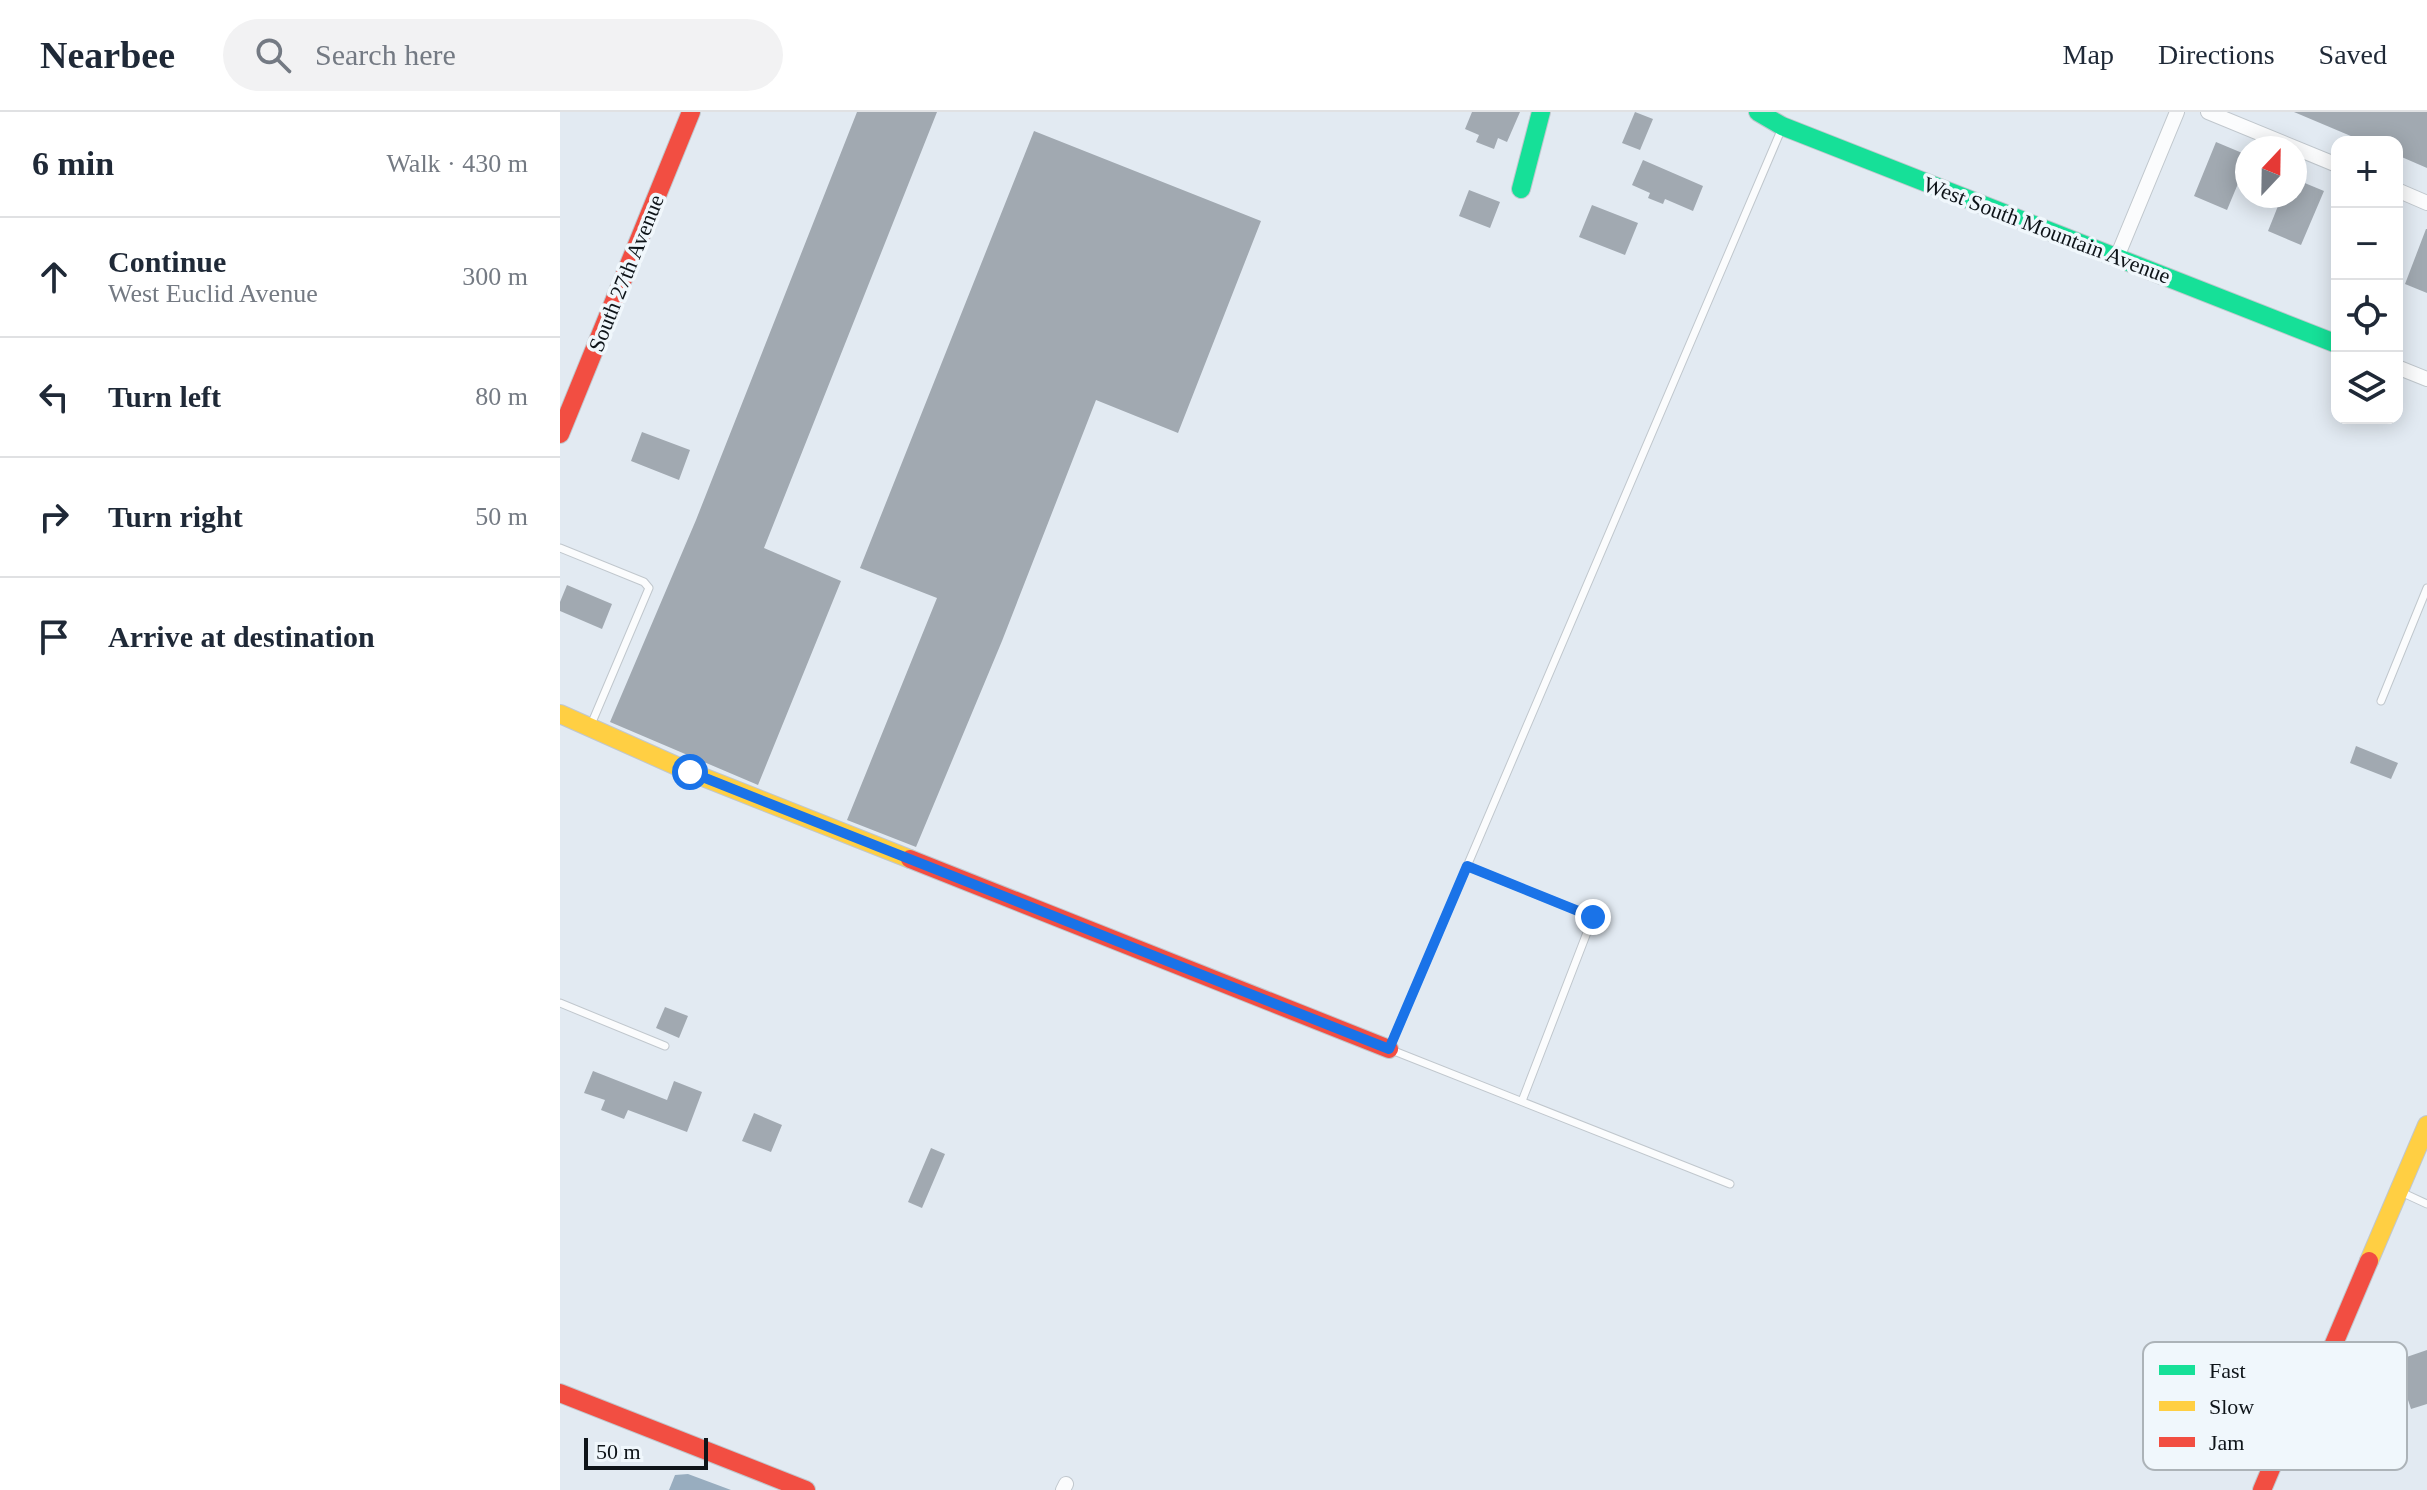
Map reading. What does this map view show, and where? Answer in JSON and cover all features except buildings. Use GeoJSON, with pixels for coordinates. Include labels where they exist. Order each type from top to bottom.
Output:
{"type":"FeatureCollection","features":[{"type":"Feature","properties":{"kind":"street","name":"South 27th Avenue"},"geometry":{"type":"LineString","coordinates":[[560,434],[691,112]]}},
{"type":"Feature","properties":{"kind":"street"},"geometry":{"type":"LineString","coordinates":[[1521,189],[1541,112]]}},
{"type":"Feature","properties":{"kind":"street","name":"West South Mountain Avenue"},"geometry":{"type":"LineString","coordinates":[[1758,112],[1782,126],[2331,342]]}},
{"type":"Feature","properties":{"kind":"street"},"geometry":{"type":"LineString","coordinates":[[2117,257],[2177,112]]}},
{"type":"Feature","properties":{"kind":"street"},"geometry":{"type":"LineString","coordinates":[[2208,112],[2331,163]]}},
{"type":"Feature","properties":{"kind":"street"},"geometry":{"type":"LineString","coordinates":[[2403,193],[2427,203]]}},
{"type":"Feature","properties":{"kind":"street"},"geometry":{"type":"LineString","coordinates":[[2403,369],[2427,379]]}},
{"type":"Feature","properties":{"kind":"street"},"geometry":{"type":"LineString","coordinates":[[560,714],[690,772],[1389,1049]]}},
{"type":"Feature","properties":{"kind":"street"},"geometry":{"type":"LineString","coordinates":[[2335,1342],[2427,1125]]}},
{"type":"Feature","properties":{"kind":"street"},"geometry":{"type":"LineString","coordinates":[[560,1393],[806,1490]]}},
{"type":"Feature","properties":{"kind":"street"},"geometry":{"type":"LineString","coordinates":[[2262,1490],[2270,1470]]}},
{"type":"Feature","properties":{"kind":"lane"},"geometry":{"type":"LineString","coordinates":[[1730,1184],[1389,1049],[1782,126]]}},
{"type":"Feature","properties":{"kind":"lane"},"geometry":{"type":"LineString","coordinates":[[560,548],[644,582],[649,588],[590,727]]}},
{"type":"Feature","properties":{"kind":"lane"},"geometry":{"type":"LineString","coordinates":[[2381,701],[2427,588]]}},
{"type":"Feature","properties":{"kind":"lane"},"geometry":{"type":"LineString","coordinates":[[1467,866],[1593,917],[1522,1101]]}},
{"type":"Feature","properties":{"kind":"lane"},"geometry":{"type":"LineString","coordinates":[[560,1003],[665,1046]]}},
{"type":"Feature","properties":{"kind":"lane"},"geometry":{"type":"LineString","coordinates":[[2399,1192],[2427,1204]]}},
{"type":"Feature","properties":{"kind":"water"},"geometry":{"type":"Polygon","coordinates":[[[688,1474],[731,1490],[669,1490],[675,1475],[688,1474]]]}},
{"type":"Feature","properties":{"kind":"traffic: fast"},"geometry":{"type":"LineString","coordinates":[[1521,189],[1541,112]]}},
{"type":"Feature","properties":{"kind":"traffic: fast"},"geometry":{"type":"LineString","coordinates":[[1758,112],[1782,126],[2331,342]]}},
{"type":"Feature","properties":{"kind":"traffic: slow"},"geometry":{"type":"LineString","coordinates":[[560,714],[690,772],[910,859]]}},
{"type":"Feature","properties":{"kind":"traffic: slow"},"geometry":{"type":"LineString","coordinates":[[2369,1261],[2427,1125]]}},
{"type":"Feature","properties":{"kind":"traffic: jam"},"geometry":{"type":"LineString","coordinates":[[560,434],[691,112]]}},
{"type":"Feature","properties":{"kind":"traffic: jam"},"geometry":{"type":"LineString","coordinates":[[910,859],[1389,1049]]}},
{"type":"Feature","properties":{"kind":"traffic: jam"},"geometry":{"type":"LineString","coordinates":[[2335,1342],[2369,1261]]}},
{"type":"Feature","properties":{"kind":"traffic: jam"},"geometry":{"type":"LineString","coordinates":[[560,1393],[806,1490]]}},
{"type":"Feature","properties":{"kind":"traffic: jam"},"geometry":{"type":"LineString","coordinates":[[2262,1490],[2270,1470]]}},
{"type":"Feature","properties":{"kind":"route"},"geometry":{"type":"LineString","coordinates":[[690,772],[1389,1049],[1467,866],[1593,917]]}}]}
